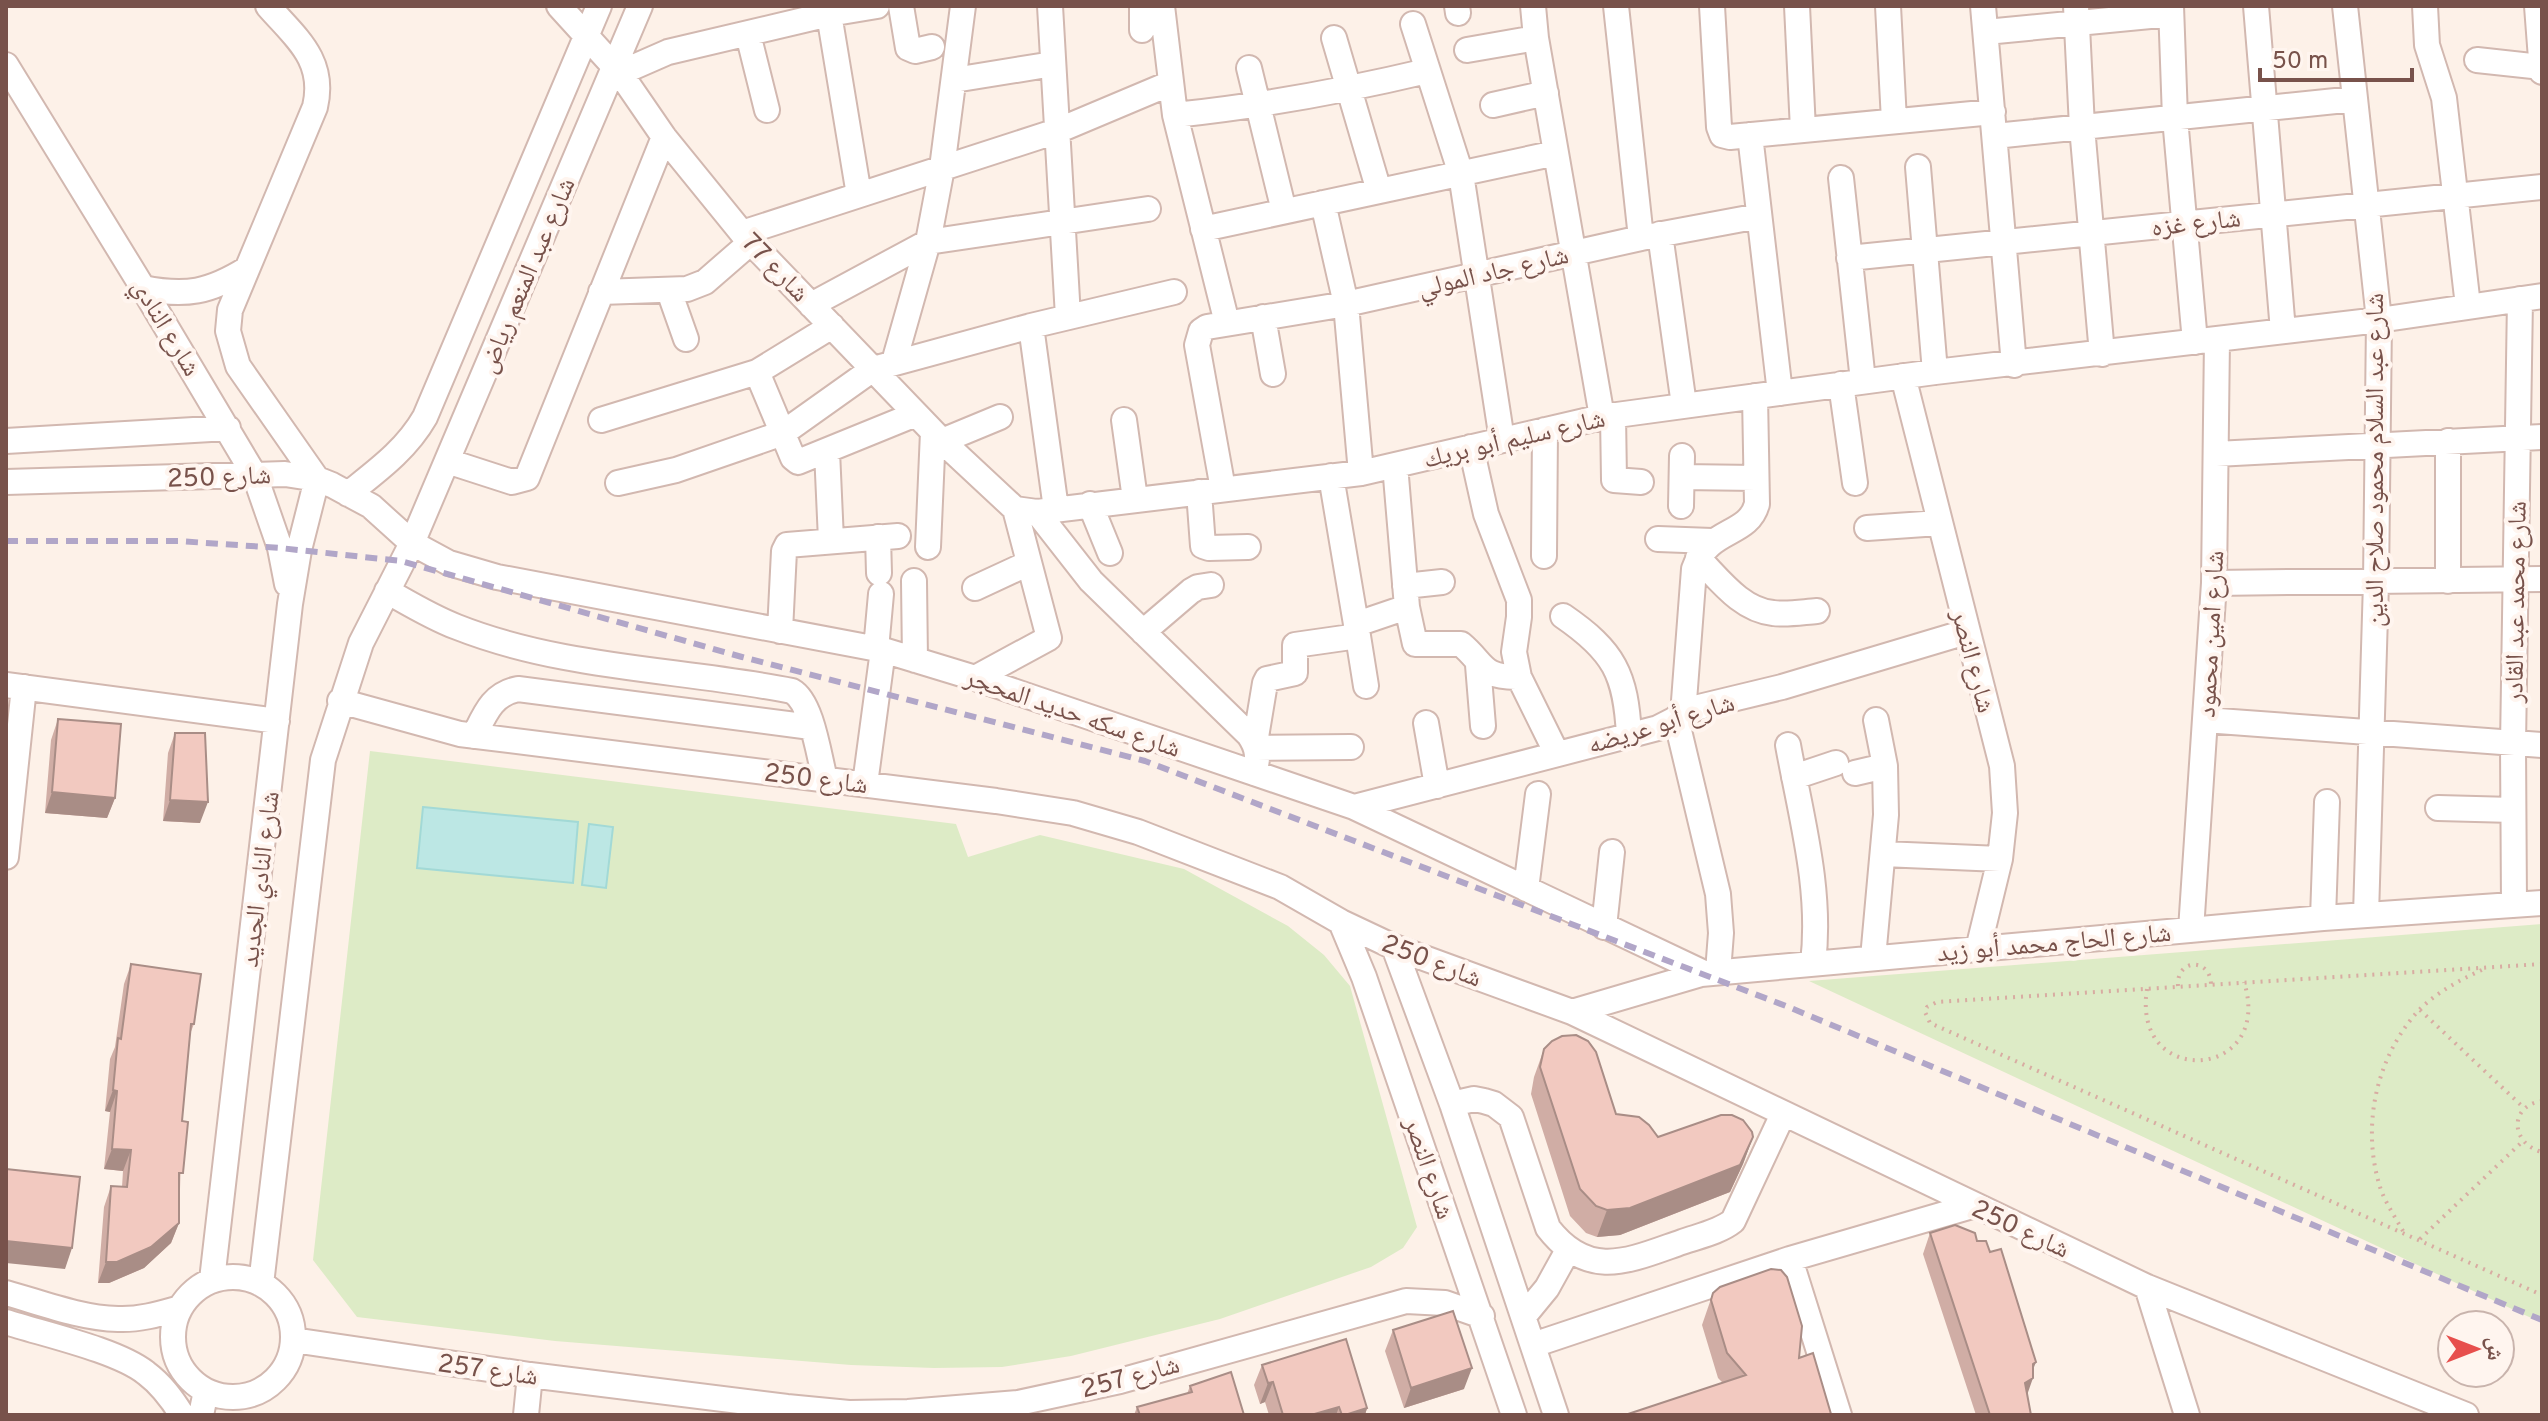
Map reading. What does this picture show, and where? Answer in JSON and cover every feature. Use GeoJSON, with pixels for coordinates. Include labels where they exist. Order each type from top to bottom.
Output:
{"type":"FeatureCollection","features":[{"type":"Feature","properties":{"kind":"street"},"geometry":{"type":"LineString","coordinates":[[268,6],[307,51],[319,78],[319,92],[230,310],[228,331],[238,366],[317,479]]}},
{"type":"Feature","properties":{"kind":"street","name":"شارع 77"},"geometry":{"type":"LineString","coordinates":[[559,6],[618,70],[664,137],[747,238],[832,326],[884,366],[916,414],[937,436],[1036,510],[1091,581],[1256,746]]}},
{"type":"Feature","properties":{"kind":"street","name":"شارع عبد المنعم رياض"},"geometry":{"type":"LineString","coordinates":[[348,494],[397,455],[425,417],[599,6]]}},
{"type":"Feature","properties":{"kind":"street","name":"شارع عبد المنعم رياض"},"geometry":{"type":"LineString","coordinates":[[412,543],[618,70],[640,6]]}},
{"type":"Feature","properties":{"kind":"street"},"geometry":{"type":"LineString","coordinates":[[618,70],[668,52],[829,14],[877,6]]}},
{"type":"Feature","properties":{"kind":"street"},"geometry":{"type":"LineString","coordinates":[[901,6],[908,48],[915,51],[932,47]]}},
{"type":"Feature","properties":{"kind":"street"},"geometry":{"type":"LineString","coordinates":[[884,366],[928,242],[942,168],[963,6]]}},
{"type":"Feature","properties":{"kind":"street"},"geometry":{"type":"LineString","coordinates":[[1050,6],[1068,317]]}},
{"type":"Feature","properties":{"kind":"street"},"geometry":{"type":"LineString","coordinates":[[1162,6],[1175,115],[1227,323],[1201,331],[1197,345],[1211,490],[1203,546],[1248,547]]}},
{"type":"Feature","properties":{"kind":"street"},"geometry":{"type":"LineString","coordinates":[[1533,6],[1574,253],[1608,416],[1614,480],[1641,482]]}},
{"type":"Feature","properties":{"kind":"street"},"geometry":{"type":"LineString","coordinates":[[1616,6],[1651,236],[1684,405]]}},
{"type":"Feature","properties":{"kind":"street"},"geometry":{"type":"LineString","coordinates":[[1712,6],[1722,135],[1894,121],[2082,127],[2355,99]]}},
{"type":"Feature","properties":{"kind":"street"},"geometry":{"type":"LineString","coordinates":[[1888,6],[1894,121]]}},
{"type":"Feature","properties":{"kind":"street"},"geometry":{"type":"LineString","coordinates":[[1983,6],[2014,365]]}},
{"type":"Feature","properties":{"kind":"street"},"geometry":{"type":"LineString","coordinates":[[2256,6],[2283,331]]}},
{"type":"Feature","properties":{"kind":"street","name":"شارع عبد السلام محمود صلاح الدين"},"geometry":{"type":"LineString","coordinates":[[2345,6],[2379,320],[2376,582],[2366,915]]}},
{"type":"Feature","properties":{"kind":"street"},"geometry":{"type":"LineString","coordinates":[[2425,6],[2429,57],[2444,98],[2468,306]]}},
{"type":"Feature","properties":{"kind":"street"},"geometry":{"type":"LineString","coordinates":[[2477,60],[2542,69],[2537,6]]}},
{"type":"Feature","properties":{"kind":"street"},"geometry":{"type":"LineString","coordinates":[[1803,130],[1804,7]]}},
{"type":"Feature","properties":{"kind":"street"},"geometry":{"type":"LineString","coordinates":[[1986,32],[2076,14],[2171,10]]}},
{"type":"Feature","properties":{"kind":"street","name":"شارع امين محمود"},"geometry":{"type":"LineString","coordinates":[[2171,10],[2175,118],[2184,223],[2206,340],[2216,454],[2214,583],[2191,930]]}},
{"type":"Feature","properties":{"kind":"street"},"geometry":{"type":"LineString","coordinates":[[829,14],[859,195]]}},
{"type":"Feature","properties":{"kind":"street"},"geometry":{"type":"LineString","coordinates":[[2076,14],[2082,127],[2102,354]]}},
{"type":"Feature","properties":{"kind":"street"},"geometry":{"type":"LineString","coordinates":[[1413,24],[1461,174],[1502,440]]}},
{"type":"Feature","properties":{"kind":"street"},"geometry":{"type":"LineString","coordinates":[[748,34],[767,110]]}},
{"type":"Feature","properties":{"kind":"street"},"geometry":{"type":"LineString","coordinates":[[1334,38],[1379,191]]}},
{"type":"Feature","properties":{"kind":"street"},"geometry":{"type":"LineString","coordinates":[[1467,50],[1536,38]]}},
{"type":"Feature","properties":{"kind":"street"},"geometry":{"type":"LineString","coordinates":[[954,80],[1053,64]]}},
{"type":"Feature","properties":{"kind":"street","name":"شارع النادي"},"geometry":{"type":"LineString","coordinates":[[6,65],[255,476],[280,548],[290,604]]}},
{"type":"Feature","properties":{"kind":"street"},"geometry":{"type":"LineString","coordinates":[[1249,68],[1284,211]]}},
{"type":"Feature","properties":{"kind":"street"},"geometry":{"type":"LineString","coordinates":[[1175,115],[1258,106],[1349,90],[1427,71]]}},
{"type":"Feature","properties":{"kind":"street"},"geometry":{"type":"LineString","coordinates":[[601,292],[687,289],[705,282],[747,238],[859,195],[1057,131],[1171,83]]}},
{"type":"Feature","properties":{"kind":"street"},"geometry":{"type":"LineString","coordinates":[[1493,105],[1546,93]]}},
{"type":"Feature","properties":{"kind":"street"},"geometry":{"type":"LineString","coordinates":[[1750,135],[1780,393]]}},
{"type":"Feature","properties":{"kind":"street"},"geometry":{"type":"LineString","coordinates":[[447,461],[512,482],[527,478],[664,137]]}},
{"type":"Feature","properties":{"kind":"street"},"geometry":{"type":"LineString","coordinates":[[1203,229],[1556,153]]}},
{"type":"Feature","properties":{"kind":"street"},"geometry":{"type":"LineString","coordinates":[[1918,167],[1935,372]]}},
{"type":"Feature","properties":{"kind":"street"},"geometry":{"type":"LineString","coordinates":[[1841,178],[1849,258],[1855,483]]}},
{"type":"Feature","properties":{"kind":"street","name":"شارع غزه"},"geometry":{"type":"LineString","coordinates":[[1849,258],[2542,187]]}},
{"type":"Feature","properties":{"kind":"street"},"geometry":{"type":"LineString","coordinates":[[1323,203],[1346,304],[1361,473]]}},
{"type":"Feature","properties":{"kind":"street"},"geometry":{"type":"LineString","coordinates":[[811,305],[928,242],[1148,209]]}},
{"type":"Feature","properties":{"kind":"street","name":"شارع جاد المولي"},"geometry":{"type":"LineString","coordinates":[[1227,323],[1346,304],[1651,236],[1759,216]]}},
{"type":"Feature","properties":{"kind":"street"},"geometry":{"type":"LineString","coordinates":[[143,288],[170,293],[198,292],[224,283],[247,269]]}},
{"type":"Feature","properties":{"kind":"street"},"geometry":{"type":"LineString","coordinates":[[669,291],[686,339]]}},
{"type":"Feature","properties":{"kind":"street"},"geometry":{"type":"LineString","coordinates":[[618,483],[676,470],[783,433],[884,366],[1031,326],[1174,292]]}},
{"type":"Feature","properties":{"kind":"street","name":"شارع سليم أبو بريك"},"geometry":{"type":"LineString","coordinates":[[1036,510],[1361,473],[1608,416],[1684,405],[2379,320],[2531,298]]}},
{"type":"Feature","properties":{"kind":"street","name":"شارع محمد عبد القادر"},"geometry":{"type":"LineString","coordinates":[[2514,905],[2516,579],[2530,437],[2531,298]]}},
{"type":"Feature","properties":{"kind":"street"},"geometry":{"type":"LineString","coordinates":[[1263,317],[1273,374]]}},
{"type":"Feature","properties":{"kind":"street"},"geometry":{"type":"LineString","coordinates":[[601,420],[757,372],[832,326]]}},
{"type":"Feature","properties":{"kind":"street"},"geometry":{"type":"LineString","coordinates":[[975,678],[1046,641],[1049,634],[1029,563],[1036,510],[1031,326]]}},
{"type":"Feature","properties":{"kind":"street"},"geometry":{"type":"LineString","coordinates":[[757,372],[793,458],[798,462],[916,414]]}},
{"type":"Feature","properties":{"kind":"street","name":"شارع النصر"},"geometry":{"type":"LineString","coordinates":[[1903,376],[2002,766],[2005,813],[2000,859],[1978,949]]}},
{"type":"Feature","properties":{"kind":"street"},"geometry":{"type":"LineString","coordinates":[[1711,973],[1721,933],[1718,894],[1680,716],[1692,580],[1705,549],[1746,524],[1755,512],[1755,396]]}},
{"type":"Feature","properties":{"kind":"street"},"geometry":{"type":"LineString","coordinates":[[928,547],[937,436],[1000,417]]}},
{"type":"Feature","properties":{"kind":"street"},"geometry":{"type":"LineString","coordinates":[[1124,420],[1135,499]]}},
{"type":"Feature","properties":{"kind":"street"},"geometry":{"type":"LineString","coordinates":[[6,441],[228,428]]}},
{"type":"Feature","properties":{"kind":"street"},"geometry":{"type":"LineString","coordinates":[[1544,556],[1545,430]]}},
{"type":"Feature","properties":{"kind":"street"},"geometry":{"type":"LineString","coordinates":[[2216,454],[2530,437]]}},
{"type":"Feature","properties":{"kind":"street"},"geometry":{"type":"LineString","coordinates":[[2448,441],[2448,581]]}},
{"type":"Feature","properties":{"kind":"street"},"geometry":{"type":"LineString","coordinates":[[1471,447],[1486,514],[1519,600],[1514,652],[1519,677],[1557,754]]}},
{"type":"Feature","properties":{"kind":"street"},"geometry":{"type":"LineString","coordinates":[[827,451],[831,540]]}},
{"type":"Feature","properties":{"kind":"street"},"geometry":{"type":"LineString","coordinates":[[6,458],[13,482]]}},
{"type":"Feature","properties":{"kind":"street"},"geometry":{"type":"LineString","coordinates":[[1395,465],[1406,596],[1415,644],[1461,644],[1478,665],[1490,673],[1519,677]]}},
{"type":"Feature","properties":{"kind":"street"},"geometry":{"type":"LineString","coordinates":[[1681,506],[1682,467],[1756,478]]}},
{"type":"Feature","properties":{"kind":"street","name":"شارع 250"},"geometry":{"type":"LineString","coordinates":[[13,482],[285,474],[317,479],[371,506],[412,543]]}},
{"type":"Feature","properties":{"kind":"street"},"geometry":{"type":"LineString","coordinates":[[1331,476],[1366,686]]}},
{"type":"Feature","properties":{"kind":"street","name":"شارع النادي الجديد"},"geometry":{"type":"LineString","coordinates":[[212,1280],[290,604],[299,550],[317,479]]}},
{"type":"Feature","properties":{"kind":"street"},"geometry":{"type":"LineString","coordinates":[[1090,504],[1110,553]]}},
{"type":"Feature","properties":{"kind":"street"},"geometry":{"type":"LineString","coordinates":[[1867,528],[1939,523]]}},
{"type":"Feature","properties":{"kind":"street"},"geometry":{"type":"LineString","coordinates":[[780,631],[784,551],[787,545],[888,537],[880,583],[880,650],[865,784]]}},
{"type":"Feature","properties":{"kind":"street"},"geometry":{"type":"LineString","coordinates":[[1658,539],[1705,549],[1748,605],[1776,614],[1817,611]]}},
{"type":"Feature","properties":{"kind":"street","name":"شارع النادي الجديد"},"geometry":{"type":"LineString","coordinates":[[261,1284],[323,760],[361,643],[412,543]]}},
{"type":"Feature","properties":{"kind":"street","name":"شارع سكه حديد المحجر"},"geometry":{"type":"LineString","coordinates":[[412,543],[449,563],[497,577],[880,650],[975,678],[1354,807],[1604,927],[1711,973]]}},
{"type":"Feature","properties":{"kind":"street"},"geometry":{"type":"LineString","coordinates":[[975,588],[1029,563]]}},
{"type":"Feature","properties":{"kind":"street"},"geometry":{"type":"LineString","coordinates":[[2214,583],[2542,579]]}},
{"type":"Feature","properties":{"kind":"street"},"geometry":{"type":"LineString","coordinates":[[914,581],[915,660]]}},
{"type":"Feature","properties":{"kind":"street"},"geometry":{"type":"LineString","coordinates":[[1254,773],[1258,761],[1256,746],[1265,683],[1267,679],[1295,673],[1295,645],[1358,630],[1406,596],[1442,582]]}},
{"type":"Feature","properties":{"kind":"street"},"geometry":{"type":"LineString","coordinates":[[1143,632],[1191,591],[1211,585]]}},
{"type":"Feature","properties":{"kind":"street"},"geometry":{"type":"LineString","coordinates":[[387,591],[422,611],[496,640],[578,659],[792,691],[803,700],[825,779]]}},
{"type":"Feature","properties":{"kind":"street"},"geometry":{"type":"LineString","coordinates":[[1563,616],[1593,636],[1615,665],[1627,699],[1629,736]]}},
{"type":"Feature","properties":{"kind":"street","name":"شارع أبو عريضه"},"geometry":{"type":"LineString","coordinates":[[1354,807],[1658,728],[1699,707],[1782,687],[1966,632]]}},
{"type":"Feature","properties":{"kind":"street"},"geometry":{"type":"LineString","coordinates":[[1478,665],[1483,726]]}},
{"type":"Feature","properties":{"kind":"street"},"geometry":{"type":"LineString","coordinates":[[6,857],[15,686],[277,721]]}},
{"type":"Feature","properties":{"kind":"street"},"geometry":{"type":"LineString","coordinates":[[474,736],[496,698],[506,691],[518,689],[811,727]]}},
{"type":"Feature","properties":{"kind":"street","name":"شارع 250"},"geometry":{"type":"LineString","coordinates":[[340,701],[474,736],[1073,813],[1138,832],[1280,887],[1341,922],[1394,947],[1572,1012],[1972,1206],[2147,1287],[2456,1413]]}},
{"type":"Feature","properties":{"kind":"street"},"geometry":{"type":"LineString","coordinates":[[1873,958],[1874,861],[1886,815],[1885,766],[1876,720]]}},
{"type":"Feature","properties":{"kind":"street"},"geometry":{"type":"LineString","coordinates":[[2205,720],[2542,745]]}},
{"type":"Feature","properties":{"kind":"street"},"geometry":{"type":"LineString","coordinates":[[1426,723],[1437,786]]}},
{"type":"Feature","properties":{"kind":"street"},"geometry":{"type":"LineString","coordinates":[[1788,745],[1816,902],[1817,933],[1813,963]]}},
{"type":"Feature","properties":{"kind":"street"},"geometry":{"type":"LineString","coordinates":[[1256,746],[1351,747]]}},
{"type":"Feature","properties":{"kind":"street"},"geometry":{"type":"LineString","coordinates":[[1794,777],[1846,768],[1885,766]]}},
{"type":"Feature","properties":{"kind":"street"},"geometry":{"type":"LineString","coordinates":[[1526,889],[1538,794]]}},
{"type":"Feature","properties":{"kind":"street"},"geometry":{"type":"LineString","coordinates":[[2323,918],[2327,802]]}},
{"type":"Feature","properties":{"kind":"street"},"geometry":{"type":"LineString","coordinates":[[2438,808],[2513,810]]}},
{"type":"Feature","properties":{"kind":"street"},"geometry":{"type":"LineString","coordinates":[[1604,927],[1612,852]]}},
{"type":"Feature","properties":{"kind":"street"},"geometry":{"type":"LineString","coordinates":[[1874,861],[2000,859]]}},
{"type":"Feature","properties":{"kind":"street","name":"شارع الحاج محمد أبو زيد"},"geometry":{"type":"LineString","coordinates":[[1572,1012],[1711,973],[2323,918],[2542,903]]}},
{"type":"Feature","properties":{"kind":"street","name":"شارع النصر"},"geometry":{"type":"LineString","coordinates":[[1341,922],[1364,977],[1514,1415]]}},
{"type":"Feature","properties":{"kind":"street","name":"شارع النصر"},"geometry":{"type":"LineString","coordinates":[[1394,947],[1452,1104],[1556,1415]]}},
{"type":"Feature","properties":{"kind":"street"},"geometry":{"type":"LineString","coordinates":[[1452,1104],[1474,1099],[1484,1101],[1494,1104],[1511,1117],[1548,1228],[1568,1250],[1588,1259],[1621,1262],[1727,1226],[1738,1215],[1783,1114]]}},
{"type":"Feature","properties":{"kind":"street"},"geometry":{"type":"LineString","coordinates":[[1533,1345],[1790,1259],[1972,1206]]}},
{"type":"Feature","properties":{"kind":"street"},"geometry":{"type":"LineString","coordinates":[[1524,1316],[1547,1288],[1568,1250]]}},
{"type":"Feature","properties":{"kind":"street"},"geometry":{"type":"LineString","coordinates":[[1790,1259],[1839,1415]]}},
{"type":"Feature","properties":{"kind":"street"},"geometry":{"type":"LineString","coordinates":[[245,1278],[261,1284],[275,1294],[285,1307],[293,1340],[290,1357],[282,1372],[253,1404],[238,1397],[222,1396],[204,1403],[176,1355],[174,1327],[180,1308],[194,1292],[212,1280],[245,1278]]}},
{"type":"Feature","properties":{"kind":"street"},"geometry":{"type":"LineString","coordinates":[[2147,1287],[2187,1415]]}},
{"type":"Feature","properties":{"kind":"street"},"geometry":{"type":"LineString","coordinates":[[6,1293],[92,1316],[119,1319],[146,1317],[180,1308]]}},
{"type":"Feature","properties":{"kind":"street","name":"شارع 257"},"geometry":{"type":"LineString","coordinates":[[293,1340],[530,1375],[849,1414],[1018,1403],[1120,1381],[1406,1301],[1445,1303],[1482,1316]]}},
{"type":"Feature","properties":{"kind":"street"},"geometry":{"type":"LineString","coordinates":[[6,1322],[117,1357],[144,1371],[167,1392],[182,1415]]}},
{"type":"Feature","properties":{"kind":"street"},"geometry":{"type":"LineString","coordinates":[[526,1415],[530,1375]]}},
{"type":"Feature","properties":{"kind":"path"},"geometry":{"type":"LineString","coordinates":[[2178,987],[2181,970],[2198,964],[2211,975],[2211,984]]}},
{"type":"Feature","properties":{"kind":"path"},"geometry":{"type":"LineString","coordinates":[[2542,964],[1937,1002],[1927,1007],[1926,1018],[1930,1023],[2542,1295]]}},
{"type":"Feature","properties":{"kind":"path"},"geometry":{"type":"LineString","coordinates":[[2403,1231],[2381,1189],[2371,1141],[2375,1093],[2391,1048],[2420,1010],[2452,984],[2488,967]]}},
{"type":"Feature","properties":{"kind":"path"},"geometry":{"type":"LineString","coordinates":[[2147,989],[2146,1020],[2162,1048],[2180,1058],[2201,1061],[2221,1055],[2238,1042],[2248,1023],[2250,1002],[2244,982]]}},
{"type":"Feature","properties":{"kind":"path"},"geometry":{"type":"LineString","coordinates":[[2420,1010],[2524,1108]]}},
{"type":"Feature","properties":{"kind":"path"},"geometry":{"type":"LineString","coordinates":[[2542,1101],[2524,1108],[2518,1119],[2522,1142],[2542,1152]]}},
{"type":"Feature","properties":{"kind":"path"},"geometry":{"type":"LineString","coordinates":[[2420,1239],[2522,1142]]}},
{"type":"Feature","properties":{"kind":"green space"},"geometry":{"type":"Polygon","coordinates":[[[370,751],[956,824],[968,857],[1040,835],[1184,869],[1288,926],[1324,955],[1350,986],[1417,1227],[1403,1248],[1371,1267],[1220,1319],[1071,1356],[1002,1367],[851,1365],[555,1341],[357,1317],[313,1260],[370,751]]]}},
{"type":"Feature","properties":{"kind":"green space"},"geometry":{"type":"Polygon","coordinates":[[[2542,924],[2542,1323],[2516,1309],[1809,981],[2542,924]]]}},
{"type":"Feature","properties":{"kind":"water"},"geometry":{"type":"Polygon","coordinates":[[[423,807],[578,822],[573,883],[417,868],[423,807]]]}},
{"type":"Feature","properties":{"kind":"water"},"geometry":{"type":"Polygon","coordinates":[[[589,824],[613,827],[606,888],[582,885],[589,824]]]}},
{"type":"Feature","properties":{"kind":"building"},"geometry":{"type":"Polygon","coordinates":[[[58,719],[121,724],[115,798],[52,792],[58,719]]]}},
{"type":"Feature","properties":{"kind":"building"},"geometry":{"type":"Polygon","coordinates":[[[175,733],[205,733],[208,802],[170,800],[175,733]]]}},
{"type":"Feature","properties":{"kind":"building"},"geometry":{"type":"Polygon","coordinates":[[[131,964],[201,974],[194,1024],[191,1024],[182,1121],[188,1122],[183,1173],[179,1173],[179,1223],[151,1247],[117,1262],[106,1262],[111,1186],[127,1187],[131,1150],[112,1149],[118,1038],[121,1039],[131,964]]]}},
{"type":"Feature","properties":{"kind":"building"},"geometry":{"type":"Polygon","coordinates":[[[1576,1035],[1588,1041],[1596,1052],[1616,1114],[1639,1117],[1658,1137],[1721,1115],[1732,1115],[1743,1120],[1753,1137],[1740,1165],[1630,1208],[1607,1210],[1596,1206],[1580,1189],[1540,1067],[1544,1049],[1552,1041],[1562,1036],[1576,1035]]]}},
{"type":"Feature","properties":{"kind":"building"},"geometry":{"type":"Polygon","coordinates":[[[6,1169],[80,1177],[72,1248],[6,1241],[6,1169]]]}},
{"type":"Feature","properties":{"kind":"building"},"geometry":{"type":"Polygon","coordinates":[[[1955,1225],[1975,1233],[1977,1241],[1986,1241],[1990,1252],[2001,1249],[2036,1362],[2033,1364],[2033,1378],[2025,1383],[2031,1415],[1990,1415],[1930,1233],[1955,1225]]]}},
{"type":"Feature","properties":{"kind":"building"},"geometry":{"type":"Polygon","coordinates":[[[1771,1269],[1781,1270],[1787,1277],[1802,1326],[1799,1358],[1813,1353],[1831,1414],[1625,1415],[1746,1375],[1727,1353],[1711,1300],[1720,1287],[1771,1269]]]}},
{"type":"Feature","properties":{"kind":"building"},"geometry":{"type":"Polygon","coordinates":[[[1453,1311],[1472,1368],[1411,1388],[1393,1330],[1453,1311]]]}},
{"type":"Feature","properties":{"kind":"building"},"geometry":{"type":"Polygon","coordinates":[[[1346,1339],[1367,1408],[1345,1415],[1339,1407],[1311,1415],[1283,1415],[1273,1382],[1268,1383],[1262,1365],[1346,1339]]]}},
{"type":"Feature","properties":{"kind":"building"},"geometry":{"type":"Polygon","coordinates":[[[1231,1372],[1244,1415],[1140,1415],[1137,1407],[1192,1392],[1190,1386],[1231,1372]]]}},
{"type":"Feature","properties":{"kind":"railway"},"geometry":{"type":"LineString","coordinates":[[6,541],[178,541],[401,561],[742,657],[1145,761],[1786,1006],[2542,1320]]}}]}
